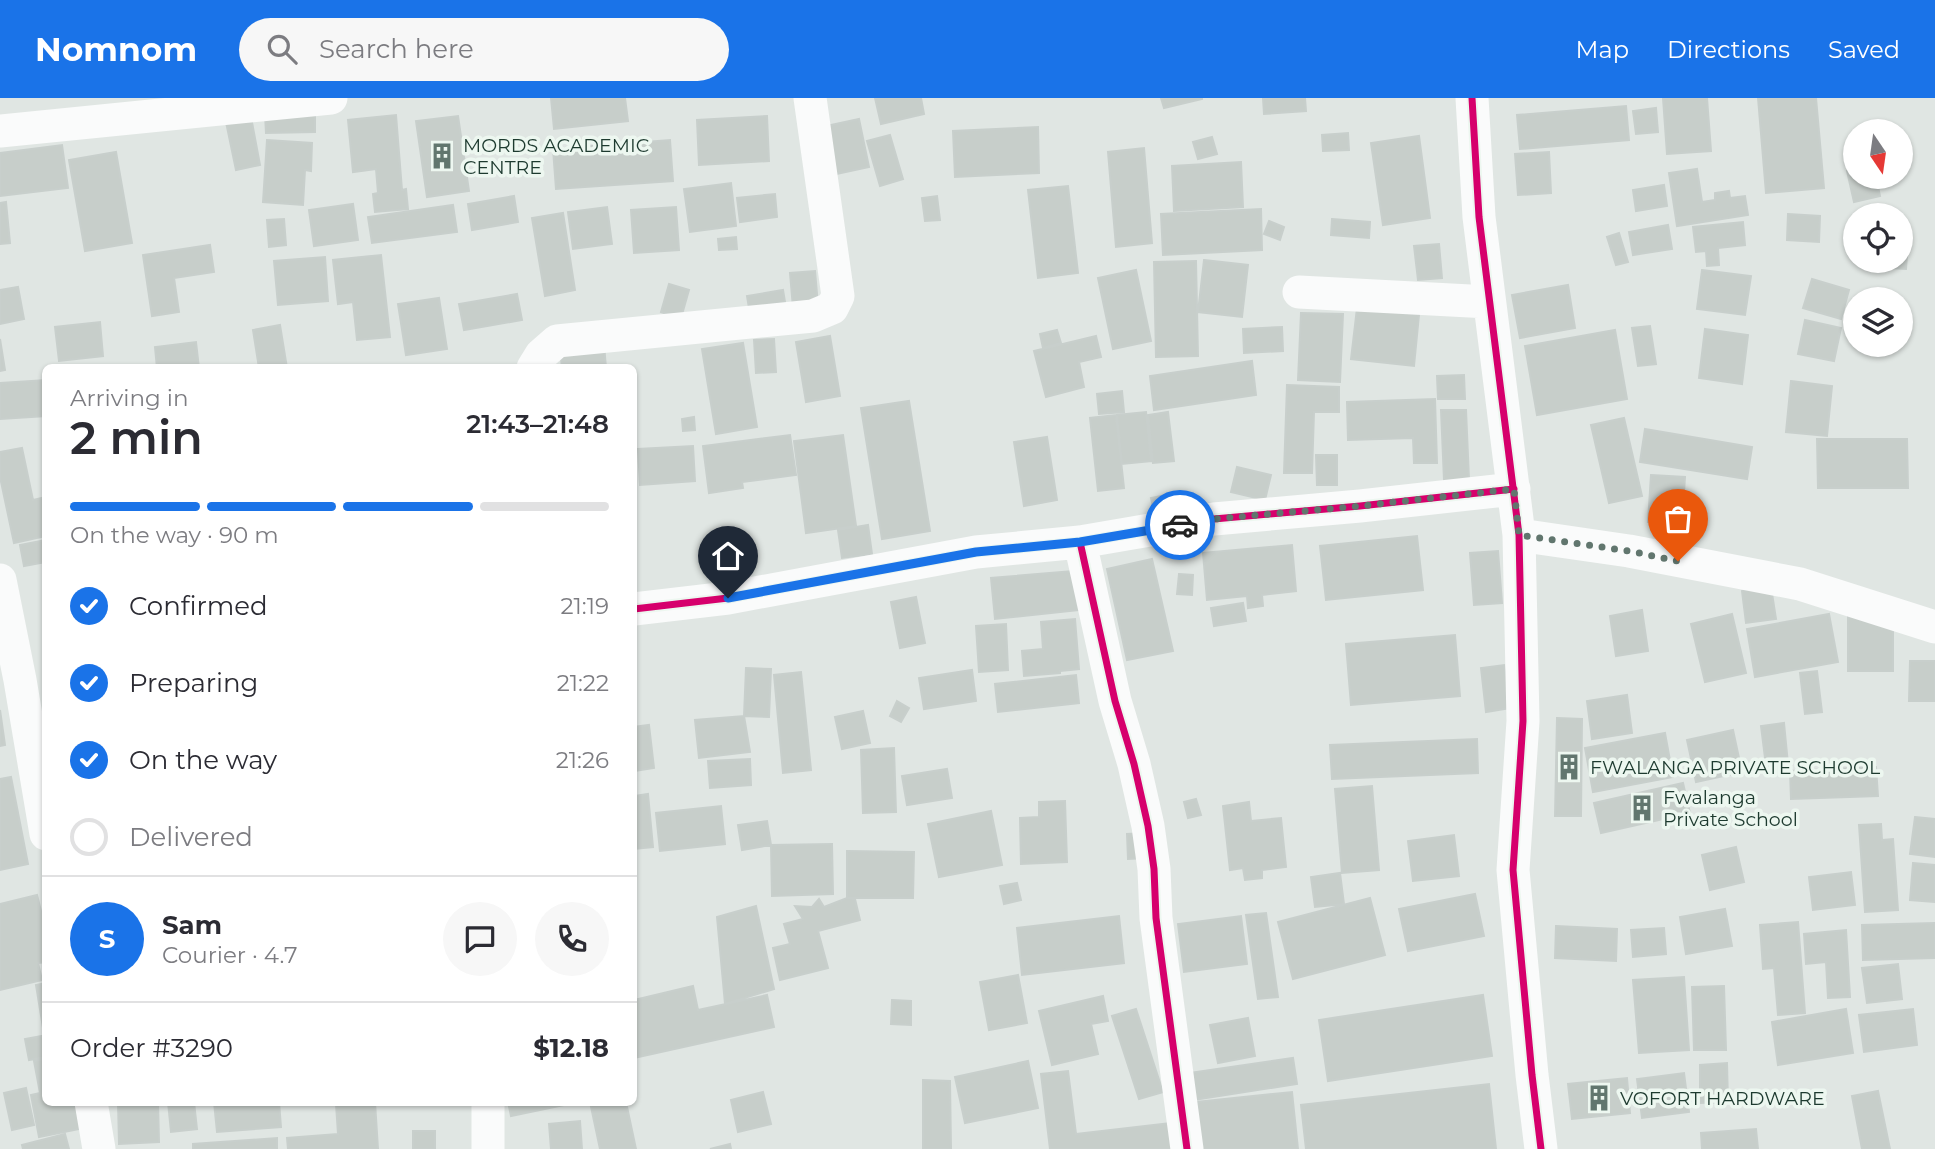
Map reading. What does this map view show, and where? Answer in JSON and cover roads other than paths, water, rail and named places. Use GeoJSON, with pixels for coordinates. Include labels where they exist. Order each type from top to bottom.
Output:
{"type":"FeatureCollection","features":[{"type":"Feature","properties":{"kind":"street"},"geometry":{"type":"LineString","coordinates":[[0,131],[331,98]]}},
{"type":"Feature","properties":{"kind":"street"},"geometry":{"type":"LineString","coordinates":[[535,364],[541,355],[557,341],[813,316],[832,308],[838,296],[810,98]]}},
{"type":"Feature","properties":{"kind":"street"},"geometry":{"type":"LineString","coordinates":[[1472,98],[1479,217],[1519,535],[1523,721],[1513,870],[1541,1149]]}},
{"type":"Feature","properties":{"kind":"street"},"geometry":{"type":"LineString","coordinates":[[1299,292],[1489,302]]}},
{"type":"Feature","properties":{"kind":"street"},"geometry":{"type":"LineString","coordinates":[[637,609],[728,598],[976,552],[1080,542],[1214,519],[1514,489]]}},
{"type":"Feature","properties":{"kind":"street"},"geometry":{"type":"LineString","coordinates":[[1519,535],[1629,551],[1800,584],[1935,626]]}},
{"type":"Feature","properties":{"kind":"street"},"geometry":{"type":"LineString","coordinates":[[1080,542],[1115,701],[1134,764],[1148,826],[1154,869],[1157,930],[1187,1149]]}},
{"type":"Feature","properties":{"kind":"street"},"geometry":{"type":"LineString","coordinates":[[0,580],[33,679],[42,786]]}},
{"type":"Feature","properties":{"kind":"street"},"geometry":{"type":"LineString","coordinates":[[93,1106],[99,1149]]}},
{"type":"Feature","properties":{"kind":"street"},"geometry":{"type":"LineString","coordinates":[[488,1106],[488,1149]]}},
{"type":"Feature","properties":{"kind":"place","name":"MORDS ACADEMIC CENTRE"},"geometry":{"type":"Point","coordinates":[442,156]}},
{"type":"Feature","properties":{"kind":"place","name":"FWALANGA PRIVATE SCHOOL"},"geometry":{"type":"Point","coordinates":[1569,767]}},
{"type":"Feature","properties":{"kind":"place","name":"Fwalanga Private School"},"geometry":{"type":"Point","coordinates":[1642,808]}},
{"type":"Feature","properties":{"kind":"place","name":"VOFORT HARDWARE"},"geometry":{"type":"Point","coordinates":[1599,1098]}}]}
